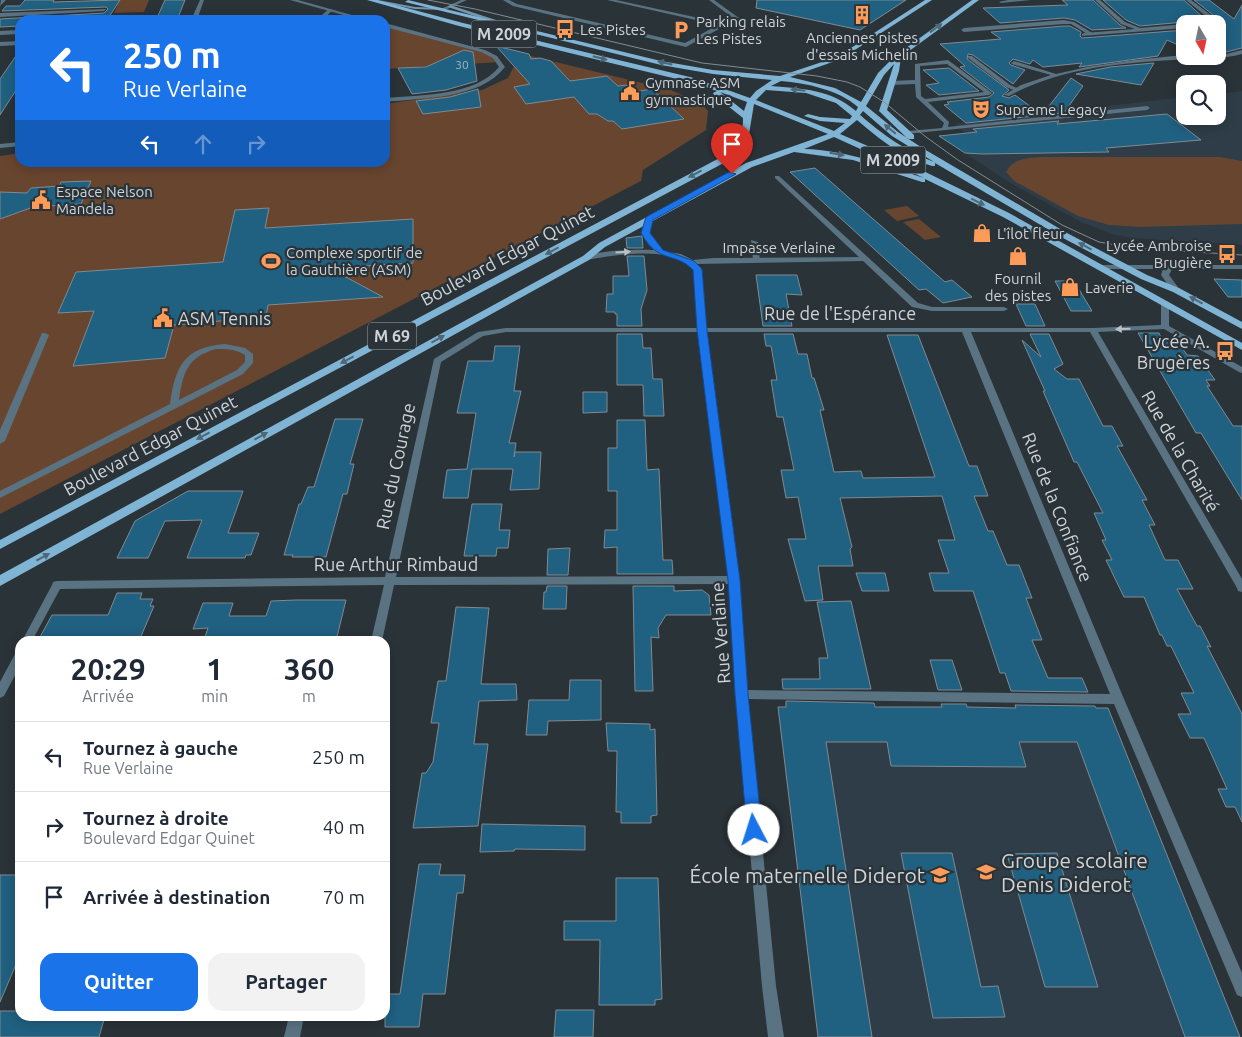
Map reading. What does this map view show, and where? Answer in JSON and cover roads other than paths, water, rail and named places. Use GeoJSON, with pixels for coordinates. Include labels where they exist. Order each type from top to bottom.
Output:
{"type":"FeatureCollection","features":[{"type":"Feature","properties":{"kind":"main road","name":"M 2009"},"geometry":{"type":"LineString","coordinates":[[370,0],[677,76],[754,98],[1006,215],[1242,347]]}},
{"type":"Feature","properties":{"kind":"main road","name":"M 2009"},"geometry":{"type":"LineString","coordinates":[[398,0],[696,69],[783,78],[820,86],[850,98],[917,148],[1064,235],[1176,290],[1242,326]]}},
{"type":"Feature","properties":{"kind":"main road"},"geometry":{"type":"LineString","coordinates":[[754,98],[764,88],[783,78],[824,65],[839,58],[929,0]]}},
{"type":"Feature","properties":{"kind":"main road","name":"M 69"},"geometry":{"type":"LineString","coordinates":[[789,151],[835,134],[855,119],[879,76],[898,57],[976,0]]}},
{"type":"Feature","properties":{"kind":"main road"},"geometry":{"type":"LineString","coordinates":[[898,57],[898,66],[883,111],[908,133],[917,148]]}},
{"type":"Feature","properties":{"kind":"main road"},"geometry":{"type":"LineString","coordinates":[[677,76],[719,83],[754,98],[814,118],[855,119]]}},
{"type":"Feature","properties":{"kind":"main road"},"geometry":{"type":"LineString","coordinates":[[705,84],[732,103],[748,118]]}},
{"type":"Feature","properties":{"kind":"main road"},"geometry":{"type":"LineString","coordinates":[[764,88],[817,93],[839,100],[855,119],[911,156],[961,175]]}},
{"type":"Feature","properties":{"kind":"main road","name":"Boulevard Edgar Quinet"},"geometry":{"type":"LineString","coordinates":[[0,545],[730,156],[745,139],[748,131],[748,118],[754,98]]}},
{"type":"Feature","properties":{"kind":"main road"},"geometry":{"type":"LineString","coordinates":[[789,151],[841,155],[951,188]]}},
{"type":"Feature","properties":{"kind":"main road","name":"Boulevard Edgar Quinet"},"geometry":{"type":"LineString","coordinates":[[0,581],[586,258],[602,245],[649,219],[754,162],[789,151]]}},
{"type":"Feature","properties":{"kind":"street"},"geometry":{"type":"LineString","coordinates":[[0,5],[4,0]]}},
{"type":"Feature","properties":{"kind":"street"},"geometry":{"type":"LineString","coordinates":[[196,15],[202,0]]}},
{"type":"Feature","properties":{"kind":"street"},"geometry":{"type":"LineString","coordinates":[[292,0],[349,15]]}},
{"type":"Feature","properties":{"kind":"street"},"geometry":{"type":"LineString","coordinates":[[370,0],[415,8],[443,9]]}},
{"type":"Feature","properties":{"kind":"street"},"geometry":{"type":"LineString","coordinates":[[429,16],[465,0]]}},
{"type":"Feature","properties":{"kind":"street"},"geometry":{"type":"LineString","coordinates":[[505,0],[522,6],[686,45],[736,18],[711,0]]}},
{"type":"Feature","properties":{"kind":"street"},"geometry":{"type":"LineString","coordinates":[[609,0],[723,26]]}},
{"type":"Feature","properties":{"kind":"street"},"geometry":{"type":"LineString","coordinates":[[1001,2],[1029,0]]}},
{"type":"Feature","properties":{"kind":"street"},"geometry":{"type":"LineString","coordinates":[[1097,0],[1123,23],[1146,30]]}},
{"type":"Feature","properties":{"kind":"street"},"geometry":{"type":"LineString","coordinates":[[1188,0],[1208,15]]}},
{"type":"Feature","properties":{"kind":"street"},"geometry":{"type":"LineString","coordinates":[[450,6],[497,22]]}},
{"type":"Feature","properties":{"kind":"street"},"geometry":{"type":"LineString","coordinates":[[0,15],[104,10]]}},
{"type":"Feature","properties":{"kind":"street"},"geometry":{"type":"LineString","coordinates":[[325,15],[331,10]]}},
{"type":"Feature","properties":{"kind":"street"},"geometry":{"type":"LineString","coordinates":[[964,30],[1064,22],[1072,23],[1091,34]]}},
{"type":"Feature","properties":{"kind":"street"},"geometry":{"type":"LineString","coordinates":[[390,26],[482,51],[495,57],[502,67],[490,79],[473,87],[390,99]]}},
{"type":"Feature","properties":{"kind":"street"},"geometry":{"type":"LineString","coordinates":[[1084,35],[1176,27]]}},
{"type":"Feature","properties":{"kind":"street"},"geometry":{"type":"LineString","coordinates":[[0,33],[15,32]]}},
{"type":"Feature","properties":{"kind":"street"},"geometry":{"type":"LineString","coordinates":[[0,44],[15,43]]}},
{"type":"Feature","properties":{"kind":"street"},"geometry":{"type":"LineString","coordinates":[[1007,95],[1016,89],[1055,75],[1140,61],[1219,56],[1242,52]]}},
{"type":"Feature","properties":{"kind":"street"},"geometry":{"type":"LineString","coordinates":[[970,56],[1008,86],[1016,89]]}},
{"type":"Feature","properties":{"kind":"street"},"geometry":{"type":"LineString","coordinates":[[924,101],[989,93],[948,62],[917,65],[918,96],[947,123],[945,128]]}},
{"type":"Feature","properties":{"kind":"street"},"geometry":{"type":"LineString","coordinates":[[1014,63],[1055,75]]}},
{"type":"Feature","properties":{"kind":"street"},"geometry":{"type":"LineString","coordinates":[[893,79],[918,82]]}},
{"type":"Feature","properties":{"kind":"street"},"geometry":{"type":"LineString","coordinates":[[908,133],[1147,108]]}},
{"type":"Feature","properties":{"kind":"street"},"geometry":{"type":"LineString","coordinates":[[0,146],[15,144]]}},
{"type":"Feature","properties":{"kind":"street"},"geometry":{"type":"LineString","coordinates":[[777,177],[915,305],[922,308],[1004,308]]}},
{"type":"Feature","properties":{"kind":"street"},"geometry":{"type":"LineString","coordinates":[[649,219],[646,233],[650,242],[660,252]]}},
{"type":"Feature","properties":{"kind":"street"},"geometry":{"type":"LineString","coordinates":[[754,242],[757,260]]}},
{"type":"Feature","properties":{"kind":"street"},"geometry":{"type":"LineString","coordinates":[[586,258],[624,252],[660,252],[691,262]]}},
{"type":"Feature","properties":{"kind":"street","name":"Impasse Verlaine"},"geometry":{"type":"LineString","coordinates":[[691,262],[703,260],[866,259]]}},
{"type":"Feature","properties":{"kind":"street","name":"Rue Verlaine"},"geometry":{"type":"LineString","coordinates":[[691,262],[698,269],[702,330],[734,580],[742,694],[769,986],[776,1037]]}},
{"type":"Feature","properties":{"kind":"street"},"geometry":{"type":"LineString","coordinates":[[1100,267],[1242,267]]}},
{"type":"Feature","properties":{"kind":"street"},"geometry":{"type":"LineString","coordinates":[[1168,268],[1165,275],[1176,290]]}},
{"type":"Feature","properties":{"kind":"street"},"geometry":{"type":"LineString","coordinates":[[1165,305],[1165,327],[1242,370]]}},
{"type":"Feature","properties":{"kind":"street","name":"Rue de l'Espérance"},"geometry":{"type":"LineString","coordinates":[[492,332],[1093,330],[1165,327]]}},
{"type":"Feature","properties":{"kind":"street","name":"Rue de la Confiance"},"geometry":{"type":"LineString","coordinates":[[965,329],[1118,699],[1242,990]]}},
{"type":"Feature","properties":{"kind":"street","name":"Rue de la Charité"},"geometry":{"type":"LineString","coordinates":[[1093,330],[1242,588]]}},
{"type":"Feature","properties":{"kind":"street","name":"Rue du Courage"},"geometry":{"type":"LineString","coordinates":[[378,636],[437,361],[473,338],[492,332]]}},
{"type":"Feature","properties":{"kind":"street"},"geometry":{"type":"LineString","coordinates":[[0,440],[45,335]]}},
{"type":"Feature","properties":{"kind":"street"},"geometry":{"type":"LineString","coordinates":[[0,495],[174,406],[240,372],[249,363],[249,354],[242,348],[230,346],[217,347],[194,356],[185,363],[180,374],[174,406]]}},
{"type":"Feature","properties":{"kind":"street","name":"Rue Arthur Rimbaud"},"geometry":{"type":"LineString","coordinates":[[30,636],[57,585],[390,581],[734,580]]}},
{"type":"Feature","properties":{"kind":"street"},"geometry":{"type":"LineString","coordinates":[[0,692],[15,664]]}},
{"type":"Feature","properties":{"kind":"street"},"geometry":{"type":"LineString","coordinates":[[742,694],[1118,699]]}},
{"type":"Feature","properties":{"kind":"street"},"geometry":{"type":"LineString","coordinates":[[292,1037],[296,1021]]}},
{"type":"Feature","properties":{"kind":"tram line"},"geometry":{"type":"LineString","coordinates":[[428,0],[475,9],[702,63],[817,76],[847,82],[860,87],[884,102],[926,137],[958,160],[1062,225],[1099,242],[1133,248],[1242,255]]}},
{"type":"Feature","properties":{"kind":"place","name":"Anciennes pistes d'essais Michelin"},"geometry":{"type":"Point","coordinates":[862,15]}},
{"type":"Feature","properties":{"kind":"place","name":"Les Pistes"},"geometry":{"type":"Point","coordinates":[565,29]}},
{"type":"Feature","properties":{"kind":"place","name":"Parking relais Les Pistes"},"geometry":{"type":"Point","coordinates":[681,30]}},
{"type":"Feature","properties":{"kind":"place","name":"Gymnase ASM gymnastique"},"geometry":{"type":"Point","coordinates":[630,91]}},
{"type":"Feature","properties":{"kind":"place","name":"Supreme Legacy"},"geometry":{"type":"Point","coordinates":[981,109]}},
{"type":"Feature","properties":{"kind":"place","name":"Espace Nelson Mandela"},"geometry":{"type":"Point","coordinates":[41,200]}},
{"type":"Feature","properties":{"kind":"place","name":"L'îlot fleur"},"geometry":{"type":"Point","coordinates":[982,233]}},
{"type":"Feature","properties":{"kind":"place","name":"Lycée Ambroise Brugière"},"geometry":{"type":"Point","coordinates":[1227,254]}},
{"type":"Feature","properties":{"kind":"place","name":"Fournil des pistes"},"geometry":{"type":"Point","coordinates":[1018,256]}},
{"type":"Feature","properties":{"kind":"place","name":"Complexe sportif de la Gauthière (ASM)"},"geometry":{"type":"Point","coordinates":[271,261]}},
{"type":"Feature","properties":{"kind":"place","name":"Laverie"},"geometry":{"type":"Point","coordinates":[1070,287]}},
{"type":"Feature","properties":{"kind":"place","name":"ASM Tennis"},"geometry":{"type":"Point","coordinates":[163,318]}},
{"type":"Feature","properties":{"kind":"place","name":"Lycée A. Brugères"},"geometry":{"type":"Point","coordinates":[1225,351]}},
{"type":"Feature","properties":{"kind":"place","name":"Groupe scolaire Denis Diderot"},"geometry":{"type":"Point","coordinates":[986,872]}},
{"type":"Feature","properties":{"kind":"place","name":"École maternelle Diderot"},"geometry":{"type":"Point","coordinates":[940,875]}}]}
